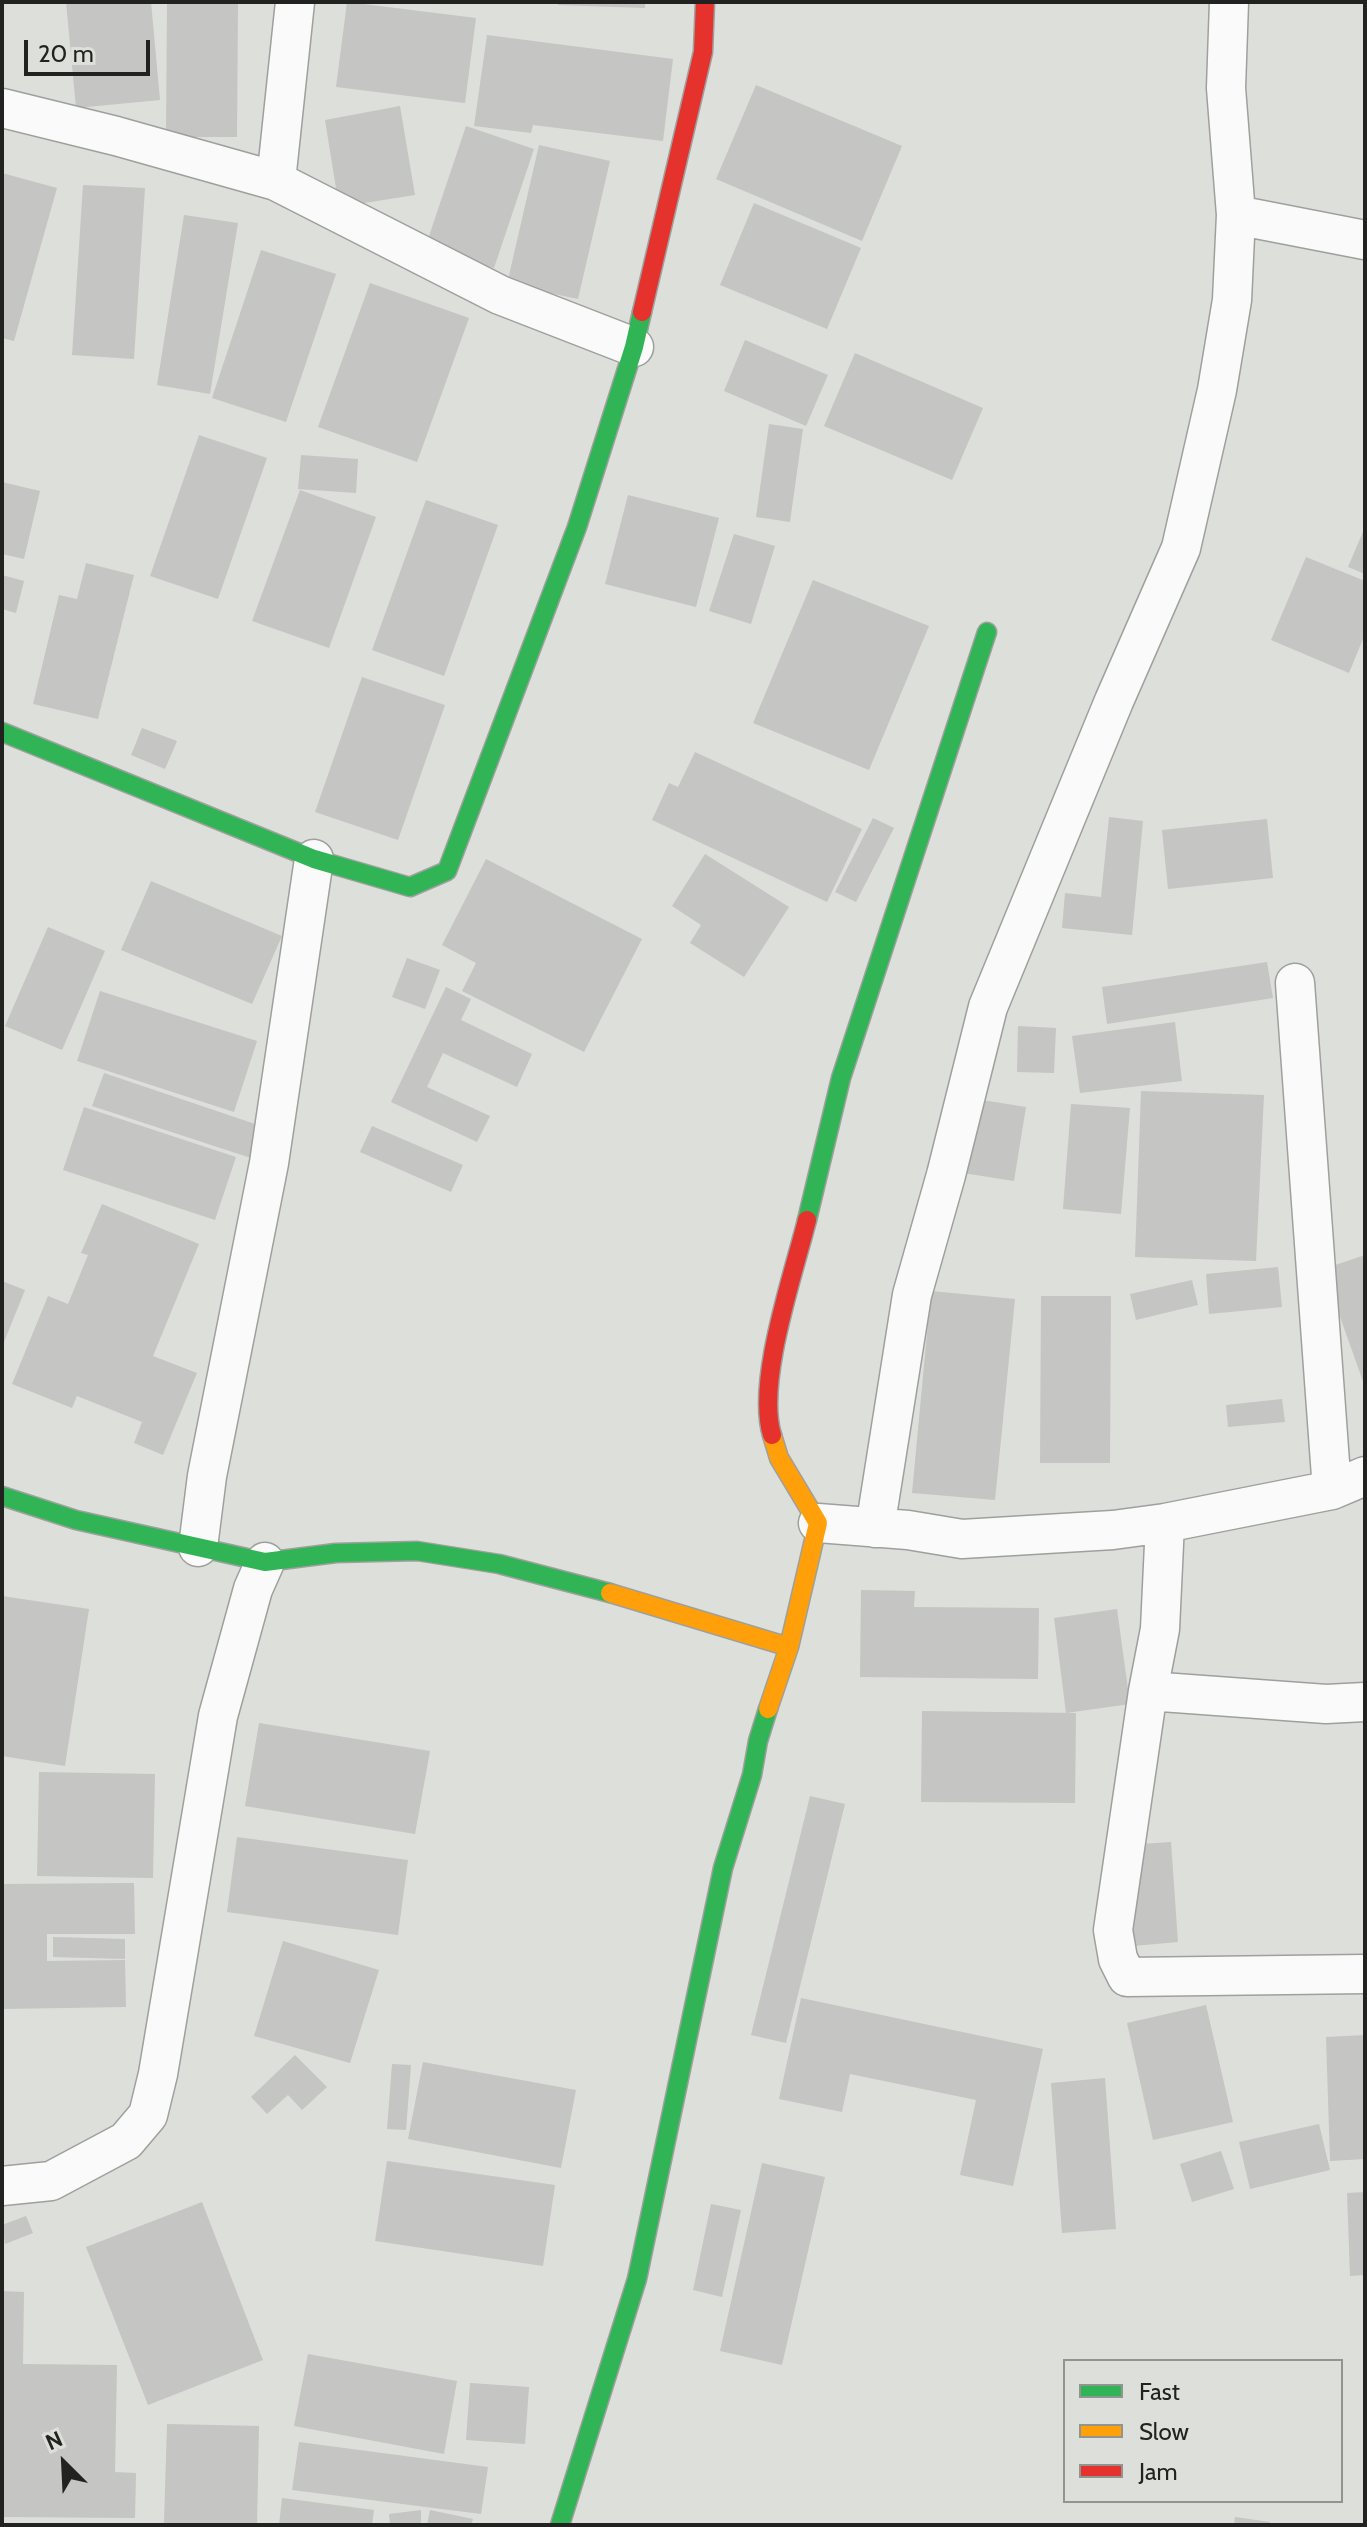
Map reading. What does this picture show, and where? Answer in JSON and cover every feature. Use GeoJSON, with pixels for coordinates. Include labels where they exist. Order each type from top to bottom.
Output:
{"type":"FeatureCollection","features":[{"type":"Feature","properties":{"kind":"street"},"geometry":{"type":"LineString","coordinates":[[276,181],[295,2]]}},
{"type":"Feature","properties":{"kind":"street"},"geometry":{"type":"LineString","coordinates":[[2,732],[314,859],[410,887],[447,871],[577,527],[634,347],[703,52],[705,2]]}},
{"type":"Feature","properties":{"kind":"street"},"geometry":{"type":"LineString","coordinates":[[875,1528],[912,1295],[988,1007],[1114,701],[1181,548],[1217,390],[1232,300],[1236,215],[1226,88],[1229,2]]}},
{"type":"Feature","properties":{"kind":"street"},"geometry":{"type":"LineString","coordinates":[[2,108],[276,181],[500,295],[634,347]]}},
{"type":"Feature","properties":{"kind":"street"},"geometry":{"type":"LineString","coordinates":[[1236,215],[1365,240]]}},
{"type":"Feature","properties":{"kind":"street"},"geometry":{"type":"LineString","coordinates":[[560,2525],[637,2279],[723,1868],[752,1775],[758,1741],[789,1647],[818,1523],[779,1458],[767,1418],[769,1374],[841,1078],[987,632]]}},
{"type":"Feature","properties":{"kind":"street"},"geometry":{"type":"LineString","coordinates":[[198,1547],[207,1476],[269,1163],[314,859]]}},
{"type":"Feature","properties":{"kind":"street"},"geometry":{"type":"LineString","coordinates":[[818,1523],[908,1530],[962,1539],[1113,1530],[1165,1523],[1349,1483],[1295,983]]}},
{"type":"Feature","properties":{"kind":"street"},"geometry":{"type":"LineString","coordinates":[[2,1496],[76,1520],[265,1562],[336,1553],[417,1551],[499,1564],[633,1599],[789,1647]]}},
{"type":"Feature","properties":{"kind":"street"},"geometry":{"type":"LineString","coordinates":[[1165,1523],[1160,1629],[1113,1930],[1118,1959],[1127,1977],[1365,1974]]}},
{"type":"Feature","properties":{"kind":"street"},"geometry":{"type":"LineString","coordinates":[[2,2186],[51,2181],[126,2141],[148,2115],[158,2074],[218,1716],[253,1589],[265,1562]]}},
{"type":"Feature","properties":{"kind":"street"},"geometry":{"type":"LineString","coordinates":[[1148,1691],[1326,1704],[1365,1702]]}},
{"type":"Feature","properties":{"kind":"building"},"geometry":{"type":"Polygon","coordinates":[[[66,2],[151,2],[160,100],[76,108],[66,2]]]}},
{"type":"Feature","properties":{"kind":"building"},"geometry":{"type":"Polygon","coordinates":[[[167,2],[238,2],[237,137],[166,137],[167,2]]]}},
{"type":"Feature","properties":{"kind":"building"},"geometry":{"type":"Polygon","coordinates":[[[347,2],[476,18],[465,103],[336,87],[347,2]]]}},
{"type":"Feature","properties":{"kind":"building"},"geometry":{"type":"Polygon","coordinates":[[[558,2],[645,2],[645,8],[558,5],[558,2]]]}},
{"type":"Feature","properties":{"kind":"building"},"geometry":{"type":"Polygon","coordinates":[[[487,35],[673,59],[663,141],[533,125],[531,133],[474,126],[487,35]]]}},
{"type":"Feature","properties":{"kind":"building"},"geometry":{"type":"Polygon","coordinates":[[[756,85],[902,146],[862,241],[716,179],[756,85]]]}},
{"type":"Feature","properties":{"kind":"building"},"geometry":{"type":"Polygon","coordinates":[[[400,106],[415,195],[339,207],[325,120],[400,106]]]}},
{"type":"Feature","properties":{"kind":"building"},"geometry":{"type":"Polygon","coordinates":[[[466,126],[534,149],[494,268],[426,245],[466,126]]]}},
{"type":"Feature","properties":{"kind":"building"},"geometry":{"type":"Polygon","coordinates":[[[539,145],[610,161],[578,299],[507,284],[539,145]]]}},
{"type":"Feature","properties":{"kind":"building"},"geometry":{"type":"Polygon","coordinates":[[[2,173],[57,188],[14,341],[2,338],[2,173]]]}},
{"type":"Feature","properties":{"kind":"building"},"geometry":{"type":"Polygon","coordinates":[[[83,185],[145,188],[134,359],[72,355],[83,185]]]}},
{"type":"Feature","properties":{"kind":"building"},"geometry":{"type":"Polygon","coordinates":[[[754,203],[861,248],[827,329],[720,285],[754,203]]]}},
{"type":"Feature","properties":{"kind":"building"},"geometry":{"type":"Polygon","coordinates":[[[184,215],[238,223],[210,394],[157,385],[184,215]]]}},
{"type":"Feature","properties":{"kind":"building"},"geometry":{"type":"Polygon","coordinates":[[[261,250],[336,274],[286,422],[212,398],[261,250]]]}},
{"type":"Feature","properties":{"kind":"building"},"geometry":{"type":"Polygon","coordinates":[[[370,283],[469,318],[417,462],[318,427],[370,283]]]}},
{"type":"Feature","properties":{"kind":"building"},"geometry":{"type":"Polygon","coordinates":[[[745,340],[828,375],[806,426],[724,391],[745,340]]]}},
{"type":"Feature","properties":{"kind":"building"},"geometry":{"type":"Polygon","coordinates":[[[855,353],[983,408],[952,480],[824,426],[855,353]]]}},
{"type":"Feature","properties":{"kind":"building"},"geometry":{"type":"Polygon","coordinates":[[[769,424],[803,429],[790,522],[756,517],[769,424]]]}},
{"type":"Feature","properties":{"kind":"building"},"geometry":{"type":"Polygon","coordinates":[[[199,435],[267,458],[218,599],[150,576],[199,435]]]}},
{"type":"Feature","properties":{"kind":"building"},"geometry":{"type":"Polygon","coordinates":[[[301,455],[358,459],[356,493],[298,489],[301,455]]]}},
{"type":"Feature","properties":{"kind":"building"},"geometry":{"type":"Polygon","coordinates":[[[2,482],[40,491],[24,559],[2,554],[2,482]]]}},
{"type":"Feature","properties":{"kind":"building"},"geometry":{"type":"Polygon","coordinates":[[[300,490],[376,517],[329,648],[252,621],[300,490]]]}},
{"type":"Feature","properties":{"kind":"building"},"geometry":{"type":"Polygon","coordinates":[[[628,495],[719,518],[696,607],[605,584],[628,495]]]}},
{"type":"Feature","properties":{"kind":"building"},"geometry":{"type":"Polygon","coordinates":[[[426,500],[498,525],[444,676],[372,650],[426,500]]]}},
{"type":"Feature","properties":{"kind":"building"},"geometry":{"type":"Polygon","coordinates":[[[1365,527],[1365,574],[1348,567],[1365,527]]]}},
{"type":"Feature","properties":{"kind":"building"},"geometry":{"type":"Polygon","coordinates":[[[734,534],[775,546],[751,624],[709,611],[734,534]]]}},
{"type":"Feature","properties":{"kind":"building"},"geometry":{"type":"Polygon","coordinates":[[[1306,557],[1365,581],[1365,634],[1349,673],[1271,640],[1306,557]]]}},
{"type":"Feature","properties":{"kind":"building"},"geometry":{"type":"Polygon","coordinates":[[[86,563],[134,575],[98,719],[33,704],[59,595],[77,599],[86,563]]]}},
{"type":"Feature","properties":{"kind":"building"},"geometry":{"type":"Polygon","coordinates":[[[2,575],[24,581],[16,613],[2,609],[2,575]]]}},
{"type":"Feature","properties":{"kind":"building"},"geometry":{"type":"Polygon","coordinates":[[[813,580],[929,626],[869,770],[753,723],[813,580]]]}},
{"type":"Feature","properties":{"kind":"building"},"geometry":{"type":"Polygon","coordinates":[[[362,677],[445,705],[398,840],[315,812],[362,677]]]}},
{"type":"Feature","properties":{"kind":"building"},"geometry":{"type":"Polygon","coordinates":[[[142,728],[177,741],[165,769],[131,755],[142,728]]]}},
{"type":"Feature","properties":{"kind":"building"},"geometry":{"type":"Polygon","coordinates":[[[695,752],[862,829],[827,902],[652,820],[669,783],[678,787],[695,752]]]}},
{"type":"Feature","properties":{"kind":"building"},"geometry":{"type":"Polygon","coordinates":[[[1109,817],[1143,821],[1132,935],[1062,928],[1065,893],[1101,897],[1109,817]]]}},
{"type":"Feature","properties":{"kind":"building"},"geometry":{"type":"Polygon","coordinates":[[[873,818],[894,828],[856,902],[835,892],[873,818]]]}},
{"type":"Feature","properties":{"kind":"building"},"geometry":{"type":"Polygon","coordinates":[[[1267,819],[1273,878],[1168,889],[1162,830],[1267,819]]]}},
{"type":"Feature","properties":{"kind":"building"},"geometry":{"type":"Polygon","coordinates":[[[705,854],[789,907],[744,977],[690,943],[701,925],[672,906],[705,854]]]}},
{"type":"Feature","properties":{"kind":"building"},"geometry":{"type":"Polygon","coordinates":[[[486,859],[642,939],[584,1052],[462,991],[476,963],[442,945],[486,859]]]}},
{"type":"Feature","properties":{"kind":"building"},"geometry":{"type":"Polygon","coordinates":[[[151,881],[282,936],[252,1004],[121,950],[151,881]]]}},
{"type":"Feature","properties":{"kind":"building"},"geometry":{"type":"Polygon","coordinates":[[[48,927],[105,951],[62,1050],[5,1026],[48,927]]]}},
{"type":"Feature","properties":{"kind":"building"},"geometry":{"type":"Polygon","coordinates":[[[407,958],[440,970],[425,1009],[392,997],[407,958]]]}},
{"type":"Feature","properties":{"kind":"building"},"geometry":{"type":"Polygon","coordinates":[[[1267,962],[1273,998],[1107,1024],[1102,987],[1267,962]]]}},
{"type":"Feature","properties":{"kind":"building"},"geometry":{"type":"Polygon","coordinates":[[[446,987],[471,999],[461,1020],[532,1054],[517,1087],[443,1053],[427,1087],[490,1116],[477,1142],[391,1102],[446,987]]]}},
{"type":"Feature","properties":{"kind":"building"},"geometry":{"type":"Polygon","coordinates":[[[100,991],[257,1041],[234,1112],[77,1061],[100,991]]]}},
{"type":"Feature","properties":{"kind":"building"},"geometry":{"type":"Polygon","coordinates":[[[1175,1022],[1182,1081],[1080,1093],[1072,1036],[1175,1022]]]}},
{"type":"Feature","properties":{"kind":"building"},"geometry":{"type":"Polygon","coordinates":[[[1018,1026],[1056,1028],[1054,1073],[1017,1072],[1018,1026]]]}},
{"type":"Feature","properties":{"kind":"building"},"geometry":{"type":"Polygon","coordinates":[[[104,1073],[267,1128],[257,1160],[92,1106],[104,1073]]]}},
{"type":"Feature","properties":{"kind":"building"},"geometry":{"type":"Polygon","coordinates":[[[1141,1091],[1264,1095],[1256,1261],[1135,1257],[1141,1091]]]}},
{"type":"Feature","properties":{"kind":"building"},"geometry":{"type":"Polygon","coordinates":[[[976,1099],[1026,1107],[1014,1181],[963,1173],[976,1099]]]}},
{"type":"Feature","properties":{"kind":"building"},"geometry":{"type":"Polygon","coordinates":[[[1071,1104],[1130,1108],[1121,1214],[1063,1209],[1071,1104]]]}},
{"type":"Feature","properties":{"kind":"building"},"geometry":{"type":"Polygon","coordinates":[[[84,1107],[236,1157],[215,1220],[63,1170],[84,1107]]]}},
{"type":"Feature","properties":{"kind":"building"},"geometry":{"type":"Polygon","coordinates":[[[372,1126],[463,1165],[451,1192],[360,1152],[372,1126]]]}},
{"type":"Feature","properties":{"kind":"building"},"geometry":{"type":"Polygon","coordinates":[[[102,1204],[199,1244],[153,1356],[197,1373],[163,1455],[134,1443],[142,1422],[77,1396],[72,1408],[12,1384],[48,1296],[68,1304],[88,1255],[81,1253],[102,1204]]]}},
{"type":"Feature","properties":{"kind":"building"},"geometry":{"type":"Polygon","coordinates":[[[1365,1255],[1365,1387],[1323,1269],[1365,1255]]]}},
{"type":"Feature","properties":{"kind":"building"},"geometry":{"type":"Polygon","coordinates":[[[1278,1267],[1282,1307],[1209,1314],[1206,1274],[1278,1267]]]}},
{"type":"Feature","properties":{"kind":"building"},"geometry":{"type":"Polygon","coordinates":[[[1192,1280],[1198,1305],[1136,1320],[1130,1294],[1192,1280]]]}},
{"type":"Feature","properties":{"kind":"building"},"geometry":{"type":"Polygon","coordinates":[[[2,1281],[25,1290],[2,1347],[2,1281]]]}},
{"type":"Feature","properties":{"kind":"building"},"geometry":{"type":"Polygon","coordinates":[[[931,1291],[1015,1299],[995,1500],[912,1493],[931,1291]]]}},
{"type":"Feature","properties":{"kind":"building"},"geometry":{"type":"Polygon","coordinates":[[[1041,1296],[1111,1296],[1110,1463],[1040,1463],[1041,1296]]]}},
{"type":"Feature","properties":{"kind":"building"},"geometry":{"type":"Polygon","coordinates":[[[1282,1399],[1285,1422],[1228,1427],[1226,1405],[1282,1399]]]}},
{"type":"Feature","properties":{"kind":"building"},"geometry":{"type":"Polygon","coordinates":[[[861,1590],[915,1591],[914,1607],[1039,1608],[1038,1679],[860,1677],[861,1590]]]}},
{"type":"Feature","properties":{"kind":"building"},"geometry":{"type":"Polygon","coordinates":[[[2,1596],[89,1609],[65,1766],[2,1756],[2,1596]]]}},
{"type":"Feature","properties":{"kind":"building"},"geometry":{"type":"Polygon","coordinates":[[[1117,1609],[1130,1704],[1066,1713],[1054,1618],[1117,1609]]]}},
{"type":"Feature","properties":{"kind":"building"},"geometry":{"type":"Polygon","coordinates":[[[922,1711],[1076,1713],[1075,1803],[921,1802],[922,1711]]]}},
{"type":"Feature","properties":{"kind":"building"},"geometry":{"type":"Polygon","coordinates":[[[259,1723],[430,1751],[415,1834],[245,1806],[259,1723]]]}},
{"type":"Feature","properties":{"kind":"building"},"geometry":{"type":"Polygon","coordinates":[[[39,1772],[155,1774],[153,1878],[37,1876],[39,1772]]]}},
{"type":"Feature","properties":{"kind":"building"},"geometry":{"type":"Polygon","coordinates":[[[810,1796],[845,1804],[786,2043],[751,2035],[810,1796]]]}},
{"type":"Feature","properties":{"kind":"building"},"geometry":{"type":"Polygon","coordinates":[[[237,1837],[408,1860],[398,1935],[227,1912],[237,1837]]]}},
{"type":"Feature","properties":{"kind":"building"},"geometry":{"type":"Polygon","coordinates":[[[1171,1842],[1178,1942],[1133,1946],[1125,1845],[1171,1842]]]}},
{"type":"Feature","properties":{"kind":"building"},"geometry":{"type":"Polygon","coordinates":[[[134,1883],[135,1934],[47,1934],[47,1961],[125,1960],[126,2007],[2,2009],[2,1884],[134,1883]]]}},
{"type":"Feature","properties":{"kind":"building"},"geometry":{"type":"Polygon","coordinates":[[[53,1937],[125,1939],[125,1959],[53,1957],[53,1937]]]}},
{"type":"Feature","properties":{"kind":"building"},"geometry":{"type":"Polygon","coordinates":[[[283,1941],[379,1970],[350,2063],[254,2036],[283,1941]]]}},
{"type":"Feature","properties":{"kind":"building"},"geometry":{"type":"Polygon","coordinates":[[[801,1998],[1043,2049],[1013,2186],[960,2175],[976,2100],[850,2074],[842,2112],[779,2099],[801,1998]]]}},
{"type":"Feature","properties":{"kind":"building"},"geometry":{"type":"Polygon","coordinates":[[[1206,2005],[1233,2122],[1153,2140],[1127,2023],[1206,2005]]]}},
{"type":"Feature","properties":{"kind":"building"},"geometry":{"type":"Polygon","coordinates":[[[1365,2035],[1365,2159],[1330,2161],[1326,2037],[1365,2035]]]}},
{"type":"Feature","properties":{"kind":"building"},"geometry":{"type":"Polygon","coordinates":[[[295,2055],[327,2087],[302,2110],[288,2095],[267,2114],[251,2097],[295,2055]]]}},
{"type":"Feature","properties":{"kind":"building"},"geometry":{"type":"Polygon","coordinates":[[[423,2062],[576,2090],[561,2168],[408,2139],[423,2062]]]}},
{"type":"Feature","properties":{"kind":"building"},"geometry":{"type":"Polygon","coordinates":[[[392,2064],[411,2065],[406,2130],[387,2129],[392,2064]]]}},
{"type":"Feature","properties":{"kind":"building"},"geometry":{"type":"Polygon","coordinates":[[[1105,2078],[1116,2229],[1062,2233],[1051,2083],[1105,2078]]]}},
{"type":"Feature","properties":{"kind":"building"},"geometry":{"type":"Polygon","coordinates":[[[1319,2124],[1330,2170],[1250,2189],[1239,2142],[1319,2124]]]}},
{"type":"Feature","properties":{"kind":"building"},"geometry":{"type":"Polygon","coordinates":[[[1221,2151],[1234,2189],[1192,2202],[1180,2164],[1221,2151]]]}},
{"type":"Feature","properties":{"kind":"building"},"geometry":{"type":"Polygon","coordinates":[[[387,2161],[555,2185],[543,2266],[375,2241],[387,2161]]]}},
{"type":"Feature","properties":{"kind":"building"},"geometry":{"type":"Polygon","coordinates":[[[762,2163],[825,2177],[782,2365],[720,2351],[762,2163]]]}},
{"type":"Feature","properties":{"kind":"building"},"geometry":{"type":"Polygon","coordinates":[[[1365,2192],[1365,2275],[1350,2276],[1347,2193],[1365,2192]]]}},
{"type":"Feature","properties":{"kind":"building"},"geometry":{"type":"Polygon","coordinates":[[[202,2202],[263,2360],[148,2405],[86,2247],[202,2202]]]}},
{"type":"Feature","properties":{"kind":"building"},"geometry":{"type":"Polygon","coordinates":[[[711,2204],[741,2210],[722,2297],[693,2290],[711,2204]]]}},
{"type":"Feature","properties":{"kind":"building"},"geometry":{"type":"Polygon","coordinates":[[[26,2216],[33,2233],[5,2244],[2,2225],[26,2216]]]}},
{"type":"Feature","properties":{"kind":"building"},"geometry":{"type":"Polygon","coordinates":[[[2,2291],[24,2292],[23,2364],[117,2365],[115,2472],[136,2473],[135,2518],[2,2517],[2,2291]]]}},
{"type":"Feature","properties":{"kind":"building"},"geometry":{"type":"Polygon","coordinates":[[[308,2354],[457,2381],[444,2454],[294,2426],[308,2354]]]}},
{"type":"Feature","properties":{"kind":"building"},"geometry":{"type":"Polygon","coordinates":[[[470,2383],[529,2387],[525,2444],[466,2440],[470,2383]]]}},
{"type":"Feature","properties":{"kind":"building"},"geometry":{"type":"Polygon","coordinates":[[[167,2424],[259,2426],[257,2525],[164,2524],[167,2424]]]}},
{"type":"Feature","properties":{"kind":"building"},"geometry":{"type":"Polygon","coordinates":[[[299,2442],[488,2467],[481,2514],[292,2490],[299,2442]]]}},
{"type":"Feature","properties":{"kind":"building"},"geometry":{"type":"Polygon","coordinates":[[[282,2498],[374,2510],[372,2525],[279,2525],[282,2498]]]}},
{"type":"Feature","properties":{"kind":"building"},"geometry":{"type":"Polygon","coordinates":[[[421,2510],[421,2525],[390,2525],[389,2514],[421,2510]]]}},
{"type":"Feature","properties":{"kind":"building"},"geometry":{"type":"Polygon","coordinates":[[[430,2510],[473,2519],[471,2525],[427,2525],[430,2510]]]}},
{"type":"Feature","properties":{"kind":"building"},"geometry":{"type":"Polygon","coordinates":[[[1235,2517],[1270,2522],[1270,2525],[1234,2525],[1235,2517]]]}},
{"type":"Feature","properties":{"kind":"traffic: fast"},"geometry":{"type":"LineString","coordinates":[[2,732],[314,859],[410,887],[447,871],[577,527],[634,347],[642,312]]}},
{"type":"Feature","properties":{"kind":"traffic: fast"},"geometry":{"type":"LineString","coordinates":[[807,1220],[841,1078],[987,632]]}},
{"type":"Feature","properties":{"kind":"traffic: fast"},"geometry":{"type":"LineString","coordinates":[[2,1496],[76,1520],[265,1562],[336,1553],[417,1551],[499,1564],[610,1593]]}},
{"type":"Feature","properties":{"kind":"traffic: fast"},"geometry":{"type":"LineString","coordinates":[[560,2525],[637,2279],[723,1868],[752,1775],[768,1709]]}},
{"type":"Feature","properties":{"kind":"traffic: slow"},"geometry":{"type":"LineString","coordinates":[[768,1709],[789,1647],[818,1523],[779,1458],[772,1435]]}},
{"type":"Feature","properties":{"kind":"traffic: slow"},"geometry":{"type":"LineString","coordinates":[[610,1593],[789,1647]]}},
{"type":"Feature","properties":{"kind":"traffic: jam"},"geometry":{"type":"LineString","coordinates":[[642,312],[703,52],[705,2]]}},
{"type":"Feature","properties":{"kind":"traffic: jam"},"geometry":{"type":"LineString","coordinates":[[772,1435],[768,1413],[772,1358],[807,1220]]}}]}
